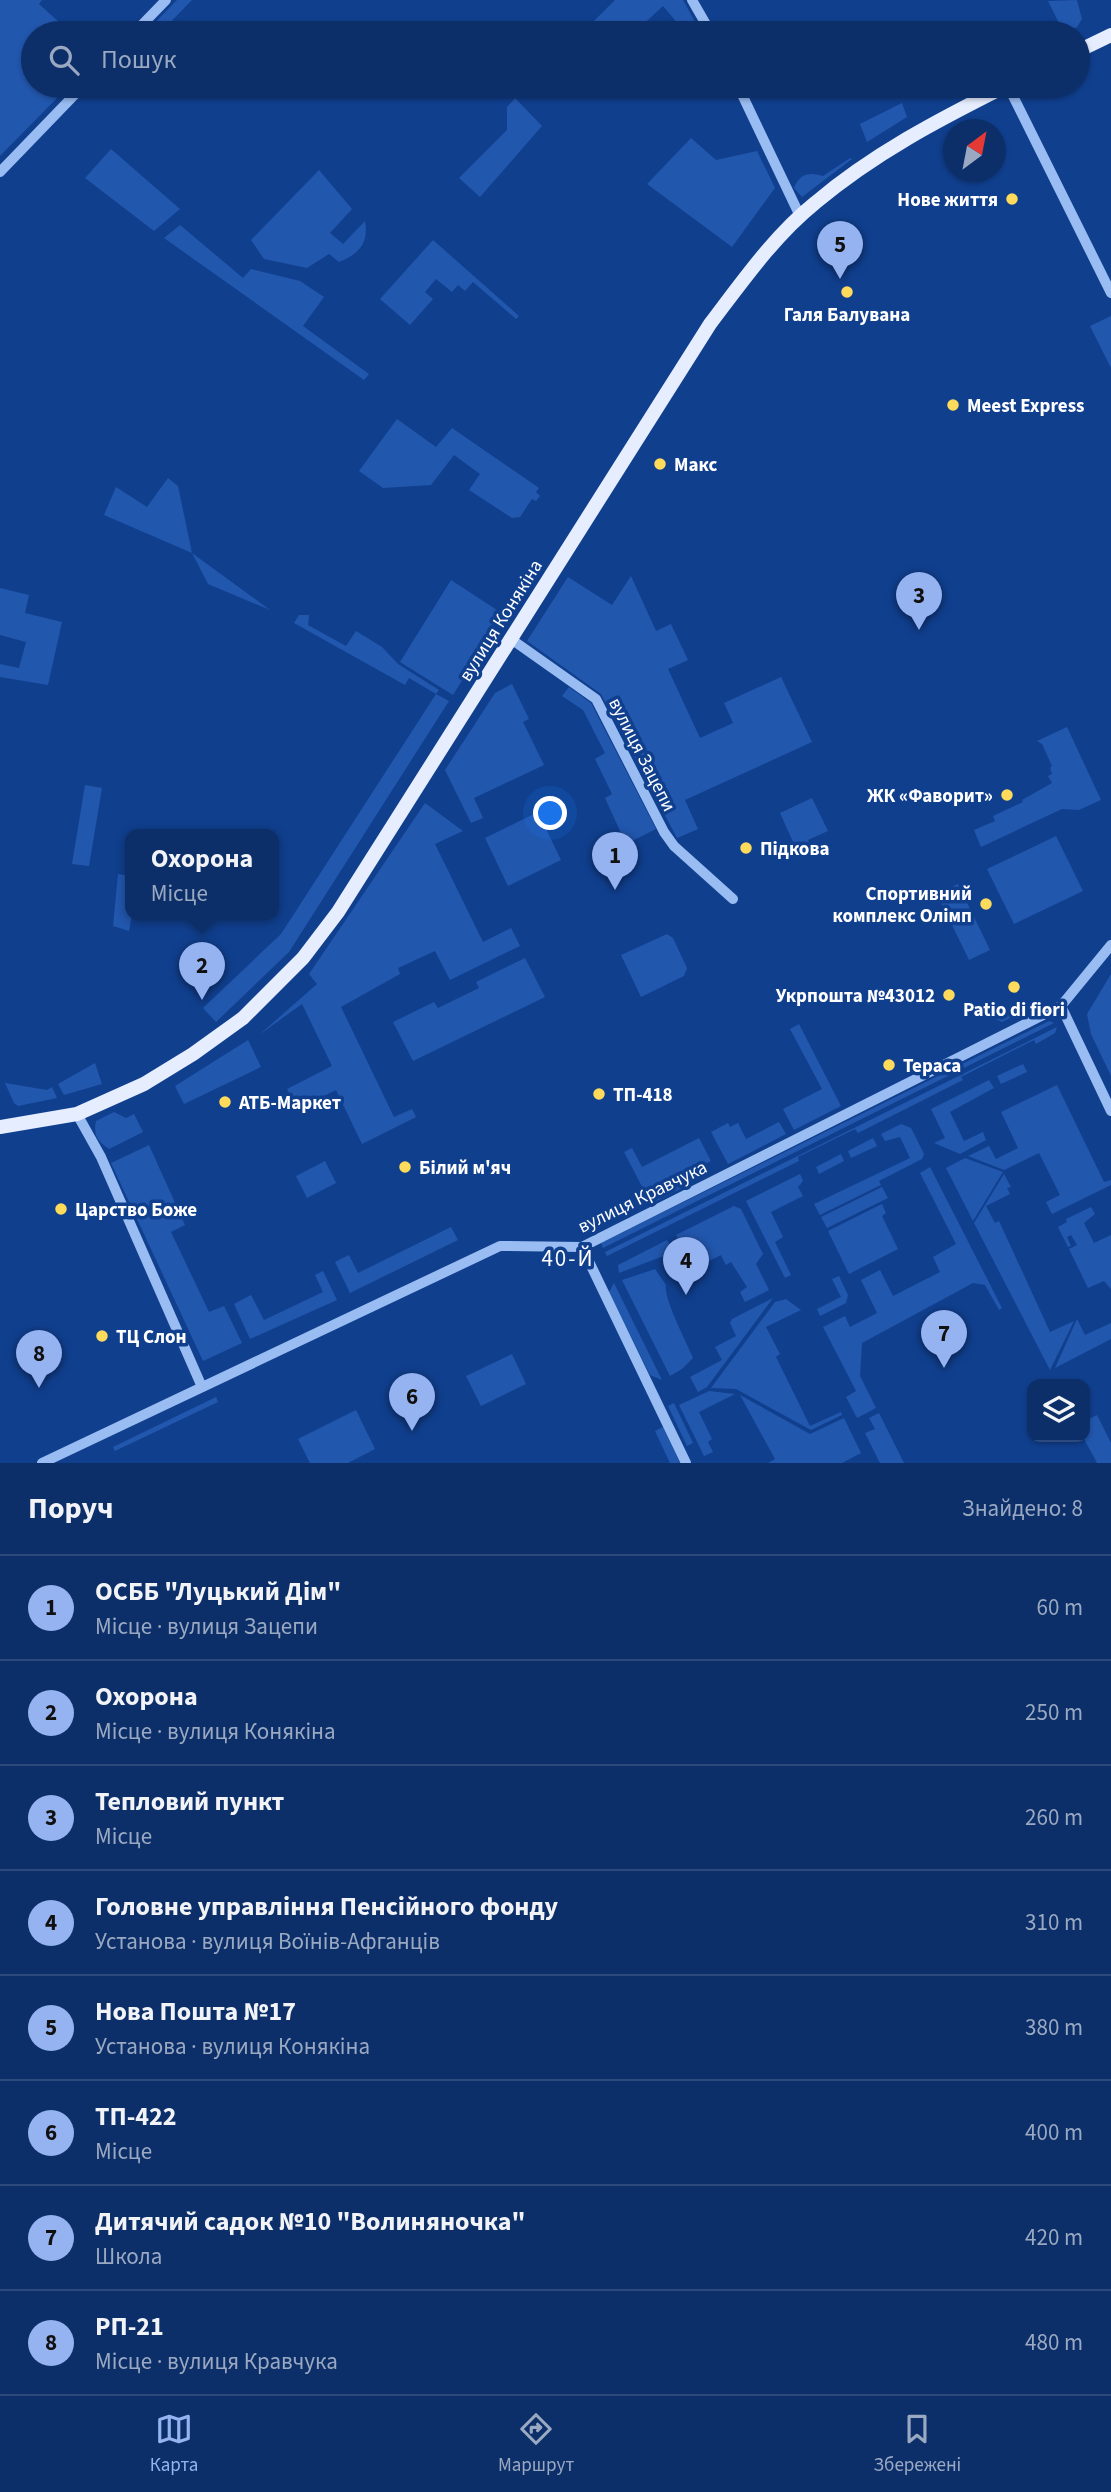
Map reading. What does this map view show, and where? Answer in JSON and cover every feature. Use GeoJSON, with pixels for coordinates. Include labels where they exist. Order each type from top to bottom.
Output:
{"type":"FeatureCollection","features":[{"type":"Feature","properties":{"kind":"main road"},"geometry":{"type":"LineString","coordinates":[[1090,45],[1111,35]]}},
{"type":"Feature","properties":{"kind":"main road","name":"вулиця Конякіна"},"geometry":{"type":"LineString","coordinates":[[0,1127],[78,1114],[144,1084],[193,1054],[243,1018],[303,958],[338,912],[710,324],[800,216],[877,156],[940,118],[982,98]]}},
{"type":"Feature","properties":{"kind":"street"},"geometry":{"type":"LineString","coordinates":[[146,21],[166,0]]}},
{"type":"Feature","properties":{"kind":"street"},"geometry":{"type":"LineString","coordinates":[[692,0],[704,21]]}},
{"type":"Feature","properties":{"kind":"street"},"geometry":{"type":"LineString","coordinates":[[0,172],[71,98]]}},
{"type":"Feature","properties":{"kind":"street"},"geometry":{"type":"LineString","coordinates":[[744,98],[800,216]]}},
{"type":"Feature","properties":{"kind":"street"},"geometry":{"type":"LineString","coordinates":[[1013,98],[1111,293]]}},
{"type":"Feature","properties":{"kind":"street","name":"вулиця Зацепи"},"geometry":{"type":"LineString","coordinates":[[511,639],[596,699],[664,832],[674,846],[733,898]]}},
{"type":"Feature","properties":{"kind":"street","name":"вулиця Кравчука"},"geometry":{"type":"LineString","coordinates":[[42,1463],[500,1245],[582,1247],[1061,1006],[1111,945]]}},
{"type":"Feature","properties":{"kind":"street"},"geometry":{"type":"LineString","coordinates":[[1061,1006],[1111,1111]]}},
{"type":"Feature","properties":{"kind":"street"},"geometry":{"type":"LineString","coordinates":[[78,1114],[101,1157],[202,1387]]}},
{"type":"Feature","properties":{"kind":"street"},"geometry":{"type":"LineString","coordinates":[[582,1247],[686,1463]]}},
{"type":"Feature","properties":{"kind":"shaded area"},"geometry":{"type":"Polygon","coordinates":[[[0,0],[42,0],[39,4],[58,21],[21,21],[21,98],[57,98],[0,156],[0,0]]]}},
{"type":"Feature","properties":{"kind":"shaded area"},"geometry":{"type":"Polygon","coordinates":[[[177,0],[192,0],[172,21],[157,21],[177,0]]]}},
{"type":"Feature","properties":{"kind":"shaded area"},"geometry":{"type":"Polygon","coordinates":[[[615,0],[683,0],[694,21],[676,21],[663,6],[647,21],[594,21],[615,0]]]}},
{"type":"Feature","properties":{"kind":"shaded area"},"geometry":{"type":"Polygon","coordinates":[[[1077,0],[1082,19],[1058,21],[1048,1],[1077,0]]]}},
{"type":"Feature","properties":{"kind":"shaded area"},"geometry":{"type":"Polygon","coordinates":[[[515,98],[542,126],[480,197],[459,178],[507,130],[507,107],[515,98]]]}},
{"type":"Feature","properties":{"kind":"shaded area"},"geometry":{"type":"Polygon","coordinates":[[[902,103],[907,117],[867,142],[860,124],[902,103]]]}},
{"type":"Feature","properties":{"kind":"shaded area"},"geometry":{"type":"Polygon","coordinates":[[[691,138],[716,160],[757,151],[775,188],[732,247],[647,184],[691,138]]]}},
{"type":"Feature","properties":{"kind":"shaded area"},"geometry":{"type":"Polygon","coordinates":[[[111,149],[180,209],[154,231],[85,178],[111,149]]]}},
{"type":"Feature","properties":{"kind":"shaded area"},"geometry":{"type":"Polygon","coordinates":[[[852,159],[802,197],[794,188],[802,177],[809,174],[823,176],[852,159]]]}},
{"type":"Feature","properties":{"kind":"shaded area"},"geometry":{"type":"Polygon","coordinates":[[[319,170],[352,209],[330,233],[343,244],[365,221],[365,236],[361,247],[339,262],[329,254],[307,268],[264,259],[251,240],[319,170]]]}},
{"type":"Feature","properties":{"kind":"shaded area"},"geometry":{"type":"Polygon","coordinates":[[[180,225],[243,278],[251,269],[300,281],[324,297],[303,326],[369,374],[364,380],[164,238],[180,225]]]}},
{"type":"Feature","properties":{"kind":"shaded area"},"geometry":{"type":"Polygon","coordinates":[[[433,240],[519,316],[516,319],[473,282],[465,291],[458,285],[452,292],[436,279],[425,292],[433,299],[410,325],[380,299],[433,240]]]}},
{"type":"Feature","properties":{"kind":"shaded area"},"geometry":{"type":"Polygon","coordinates":[[[1111,316],[1111,368],[1090,326],[1111,316]]]}},
{"type":"Feature","properties":{"kind":"shaded area"},"geometry":{"type":"Polygon","coordinates":[[[397,419],[436,447],[452,428],[539,488],[536,492],[540,496],[536,501],[532,499],[520,517],[512,518],[469,490],[480,474],[454,455],[431,485],[383,488],[359,471],[397,419]]]}},
{"type":"Feature","properties":{"kind":"shaded area"},"geometry":{"type":"Polygon","coordinates":[[[168,478],[178,486],[192,553],[104,515],[116,487],[147,507],[168,478]]]}},
{"type":"Feature","properties":{"kind":"shaded area"},"geometry":{"type":"Polygon","coordinates":[[[192,553],[270,610],[208,584],[192,553]]]}},
{"type":"Feature","properties":{"kind":"shaded area"},"geometry":{"type":"Polygon","coordinates":[[[631,576],[656,631],[671,624],[688,660],[668,669],[700,738],[733,723],[724,703],[781,677],[812,742],[685,800],[698,829],[677,838],[601,694],[527,641],[568,577],[612,605],[631,576]]]}},
{"type":"Feature","properties":{"kind":"shaded area"},"geometry":{"type":"Polygon","coordinates":[[[451,580],[503,614],[453,695],[400,662],[451,580]]]}},
{"type":"Feature","properties":{"kind":"shaded area"},"geometry":{"type":"Polygon","coordinates":[[[0,588],[29,595],[25,613],[62,622],[48,685],[0,677],[0,664],[19,668],[26,642],[0,635],[0,588]]]}},
{"type":"Feature","properties":{"kind":"shaded area"},"geometry":{"type":"Polygon","coordinates":[[[299,615],[309,615],[308,625],[346,646],[356,631],[382,647],[398,664],[439,690],[436,694],[409,678],[405,685],[294,623],[299,615]]]}},
{"type":"Feature","properties":{"kind":"shaded area"},"geometry":{"type":"Polygon","coordinates":[[[512,684],[529,719],[523,722],[544,765],[474,798],[483,818],[471,823],[445,770],[495,693],[512,684]]]}},
{"type":"Feature","properties":{"kind":"shaded area"},"geometry":{"type":"Polygon","coordinates":[[[569,687],[591,703],[656,829],[626,844],[605,798],[612,794],[595,759],[605,753],[583,710],[562,696],[569,687]]]}},
{"type":"Feature","properties":{"kind":"shaded area"},"geometry":{"type":"Polygon","coordinates":[[[436,694],[449,701],[289,952],[216,1022],[203,1008],[281,934],[436,694]]]}},
{"type":"Feature","properties":{"kind":"shaded area"},"geometry":{"type":"Polygon","coordinates":[[[1067,727],[1101,800],[1079,810],[1062,809],[981,847],[974,830],[995,821],[993,816],[1023,802],[1022,800],[1052,783],[1048,776],[1052,774],[1052,766],[1042,744],[1037,741],[1067,727]]]}},
{"type":"Feature","properties":{"kind":"shaded area"},"geometry":{"type":"Polygon","coordinates":[[[85,785],[102,788],[89,866],[72,864],[85,785]]]}},
{"type":"Feature","properties":{"kind":"shaded area"},"geometry":{"type":"Polygon","coordinates":[[[812,798],[828,831],[808,840],[811,847],[798,853],[780,813],[812,798]]]}},
{"type":"Feature","properties":{"kind":"shaded area"},"geometry":{"type":"Polygon","coordinates":[[[425,803],[463,831],[435,844],[483,942],[511,928],[520,946],[450,980],[435,951],[398,968],[400,974],[341,1007],[394,1117],[412,1109],[416,1117],[362,1144],[336,1090],[297,1109],[287,1089],[332,1066],[302,1004],[259,1035],[317,984],[309,974],[425,803]]]}},
{"type":"Feature","properties":{"kind":"shaded area"},"geometry":{"type":"Polygon","coordinates":[[[538,812],[561,860],[508,886],[485,838],[538,812]]]}},
{"type":"Feature","properties":{"kind":"shaded area"},"geometry":{"type":"Polygon","coordinates":[[[1056,836],[1083,891],[1014,924],[987,869],[1056,836]]]}},
{"type":"Feature","properties":{"kind":"shaded area"},"geometry":{"type":"Polygon","coordinates":[[[118,874],[125,875],[125,920],[131,920],[129,931],[113,926],[118,874]]]}},
{"type":"Feature","properties":{"kind":"shaded area"},"geometry":{"type":"Polygon","coordinates":[[[958,884],[990,950],[969,960],[937,894],[958,884]]]}},
{"type":"Feature","properties":{"kind":"shaded area"},"geometry":{"type":"Polygon","coordinates":[[[667,934],[673,938],[687,968],[684,976],[641,997],[621,955],[667,934]]]}},
{"type":"Feature","properties":{"kind":"shaded area"},"geometry":{"type":"Polygon","coordinates":[[[525,958],[545,997],[413,1061],[393,1022],[434,1002],[438,1008],[479,988],[476,982],[525,958]]]}},
{"type":"Feature","properties":{"kind":"shaded area"},"geometry":{"type":"Polygon","coordinates":[[[1111,974],[1111,1076],[1091,1034],[1087,1014],[1111,974]]]}},
{"type":"Feature","properties":{"kind":"shaded area"},"geometry":{"type":"Polygon","coordinates":[[[1026,1002],[1029,1009],[1002,1022],[993,1018],[1026,1002]]]}},
{"type":"Feature","properties":{"kind":"shaded area"},"geometry":{"type":"Polygon","coordinates":[[[1049,1021],[1054,1023],[603,1248],[601,1243],[1049,1021]]]}},
{"type":"Feature","properties":{"kind":"shaded area"},"geometry":{"type":"Polygon","coordinates":[[[799,1024],[841,1106],[794,1130],[783,1109],[822,1089],[790,1029],[799,1024]]]}},
{"type":"Feature","properties":{"kind":"shaded area"},"geometry":{"type":"Polygon","coordinates":[[[1057,1027],[1055,1033],[1036,1044],[1034,1040],[961,1077],[963,1080],[858,1133],[855,1129],[798,1157],[799,1161],[607,1256],[605,1252],[1057,1027]]]}},
{"type":"Feature","properties":{"kind":"shaded area"},"geometry":{"type":"Polygon","coordinates":[[[248,1040],[261,1067],[184,1104],[175,1086],[248,1040]]]}},
{"type":"Feature","properties":{"kind":"shaded area"},"geometry":{"type":"Polygon","coordinates":[[[95,1063],[102,1084],[64,1095],[58,1084],[95,1063]]]}},
{"type":"Feature","properties":{"kind":"shaded area"},"geometry":{"type":"Polygon","coordinates":[[[1023,1064],[1027,1072],[1001,1084],[997,1076],[1023,1064]]]}},
{"type":"Feature","properties":{"kind":"shaded area"},"geometry":{"type":"Polygon","coordinates":[[[989,1080],[994,1088],[950,1112],[964,1141],[983,1132],[986,1140],[960,1154],[934,1143],[945,1138],[931,1109],[989,1080]]]}},
{"type":"Feature","properties":{"kind":"shaded area"},"geometry":{"type":"Polygon","coordinates":[[[5,1083],[47,1090],[52,1087],[57,1098],[18,1106],[5,1083]]]}},
{"type":"Feature","properties":{"kind":"shaded area"},"geometry":{"type":"Polygon","coordinates":[[[1057,1085],[1104,1182],[1111,1180],[1111,1185],[1052,1214],[1046,1202],[1060,1195],[1039,1153],[1004,1170],[968,1156],[989,1146],[996,1159],[1018,1148],[1001,1112],[1057,1085]]]}},
{"type":"Feature","properties":{"kind":"shaded area"},"geometry":{"type":"Polygon","coordinates":[[[114,1112],[126,1118],[134,1114],[143,1132],[109,1149],[97,1138],[95,1126],[96,1121],[114,1112]]]}},
{"type":"Feature","properties":{"kind":"shaded area"},"geometry":{"type":"Polygon","coordinates":[[[779,1122],[786,1134],[728,1164],[711,1132],[728,1123],[730,1127],[738,1123],[746,1139],[779,1122]]]}},
{"type":"Feature","properties":{"kind":"shaded area"},"geometry":{"type":"Polygon","coordinates":[[[901,1124],[911,1128],[924,1154],[922,1159],[879,1181],[881,1185],[820,1215],[814,1204],[910,1158],[900,1137],[885,1141],[881,1134],[901,1124]]]}},
{"type":"Feature","properties":{"kind":"shaded area"},"geometry":{"type":"Polygon","coordinates":[[[699,1138],[711,1161],[698,1168],[703,1177],[651,1204],[624,1152],[632,1148],[642,1167],[699,1138]]]}},
{"type":"Feature","properties":{"kind":"shaded area"},"geometry":{"type":"Polygon","coordinates":[[[873,1138],[877,1146],[851,1158],[848,1151],[873,1138]]]}},
{"type":"Feature","properties":{"kind":"shaded area"},"geometry":{"type":"Polygon","coordinates":[[[149,1145],[185,1225],[171,1232],[209,1312],[224,1306],[242,1343],[203,1361],[111,1163],[149,1145]]]}},
{"type":"Feature","properties":{"kind":"shaded area"},"geometry":{"type":"Polygon","coordinates":[[[841,1154],[844,1161],[819,1174],[816,1167],[841,1154]]]}},
{"type":"Feature","properties":{"kind":"shaded area"},"geometry":{"type":"Polygon","coordinates":[[[965,1158],[1003,1172],[973,1221],[946,1168],[965,1158]]]}},
{"type":"Feature","properties":{"kind":"shaded area"},"geometry":{"type":"Polygon","coordinates":[[[325,1161],[336,1183],[307,1198],[296,1176],[325,1161]]]}},
{"type":"Feature","properties":{"kind":"shaded area"},"geometry":{"type":"Polygon","coordinates":[[[930,1167],[1002,1308],[999,1310],[985,1285],[973,1283],[862,1343],[860,1376],[876,1408],[857,1418],[846,1397],[856,1391],[823,1327],[845,1316],[850,1327],[877,1313],[861,1280],[880,1270],[893,1296],[940,1272],[933,1257],[956,1244],[920,1173],[930,1167]]]}},
{"type":"Feature","properties":{"kind":"shaded area"},"geometry":{"type":"Polygon","coordinates":[[[800,1174],[803,1181],[798,1187],[803,1196],[771,1212],[783,1237],[775,1242],[791,1275],[785,1278],[746,1201],[800,1174]]]}},
{"type":"Feature","properties":{"kind":"shaded area"},"geometry":{"type":"Polygon","coordinates":[[[1004,1174],[1011,1187],[1007,1188],[1010,1194],[986,1206],[995,1223],[999,1221],[1050,1332],[1074,1321],[1050,1370],[974,1223],[1004,1174]]]}},
{"type":"Feature","properties":{"kind":"shaded area"},"geometry":{"type":"Polygon","coordinates":[[[882,1187],[888,1198],[827,1228],[821,1217],[882,1187]]]}},
{"type":"Feature","properties":{"kind":"shaded area"},"geometry":{"type":"Polygon","coordinates":[[[882,1204],[886,1213],[882,1216],[898,1249],[849,1274],[828,1231],[882,1204]]]}},
{"type":"Feature","properties":{"kind":"shaded area"},"geometry":{"type":"Polygon","coordinates":[[[734,1206],[741,1209],[763,1254],[756,1264],[769,1290],[745,1302],[740,1292],[747,1287],[731,1262],[726,1265],[721,1255],[693,1269],[676,1235],[734,1206]]]}},
{"type":"Feature","properties":{"kind":"shaded area"},"geometry":{"type":"Polygon","coordinates":[[[1091,1207],[1095,1214],[1084,1223],[1094,1243],[1111,1235],[1111,1289],[1104,1281],[1088,1288],[1069,1249],[1077,1245],[1071,1235],[1067,1237],[1071,1246],[1068,1247],[1058,1227],[1067,1222],[1066,1219],[1091,1207]]]}},
{"type":"Feature","properties":{"kind":"shaded area"},"geometry":{"type":"Polygon","coordinates":[[[451,1227],[458,1240],[350,1293],[335,1262],[349,1255],[358,1273],[451,1227]]]}},
{"type":"Feature","properties":{"kind":"shaded area"},"geometry":{"type":"Polygon","coordinates":[[[667,1240],[674,1252],[619,1273],[618,1265],[667,1240]]]}},
{"type":"Feature","properties":{"kind":"shaded area"},"geometry":{"type":"Polygon","coordinates":[[[655,1269],[666,1285],[672,1310],[693,1358],[670,1376],[622,1280],[655,1269]]]}},
{"type":"Feature","properties":{"kind":"shaded area"},"geometry":{"type":"Polygon","coordinates":[[[323,1271],[337,1300],[250,1339],[234,1304],[251,1295],[264,1320],[323,1292],[315,1275],[323,1271]]]}},
{"type":"Feature","properties":{"kind":"shaded area"},"geometry":{"type":"Polygon","coordinates":[[[839,1276],[848,1295],[846,1303],[820,1316],[817,1309],[841,1297],[832,1279],[839,1276]]]}},
{"type":"Feature","properties":{"kind":"shaded area"},"geometry":{"type":"Polygon","coordinates":[[[614,1283],[662,1380],[650,1375],[609,1292],[614,1283]]]}},
{"type":"Feature","properties":{"kind":"shaded area"},"geometry":{"type":"Polygon","coordinates":[[[773,1298],[707,1387],[698,1392],[690,1377],[722,1360],[715,1347],[736,1336],[730,1323],[732,1319],[773,1298]]]}},
{"type":"Feature","properties":{"kind":"shaded area"},"geometry":{"type":"Polygon","coordinates":[[[786,1299],[801,1310],[766,1327],[780,1354],[776,1357],[810,1426],[841,1412],[842,1415],[811,1430],[736,1389],[711,1388],[775,1302],[786,1299]]]}},
{"type":"Feature","properties":{"kind":"shaded area"},"geometry":{"type":"Polygon","coordinates":[[[1077,1319],[1085,1335],[1111,1323],[1111,1339],[1055,1368],[1077,1319]]]}},
{"type":"Feature","properties":{"kind":"shaded area"},"geometry":{"type":"Polygon","coordinates":[[[512,1354],[526,1384],[481,1406],[466,1376],[512,1354]]]}},
{"type":"Feature","properties":{"kind":"shaded area"},"geometry":{"type":"Polygon","coordinates":[[[709,1391],[735,1394],[699,1412],[712,1439],[708,1442],[713,1452],[704,1456],[679,1405],[709,1391]]]}},
{"type":"Feature","properties":{"kind":"shaded area"},"geometry":{"type":"Polygon","coordinates":[[[740,1395],[810,1434],[844,1418],[861,1453],[842,1463],[768,1463],[775,1459],[740,1395]]]}},
{"type":"Feature","properties":{"kind":"shaded area"},"geometry":{"type":"Polygon","coordinates":[[[216,1397],[218,1402],[115,1451],[113,1447],[216,1397]]]}},
{"type":"Feature","properties":{"kind":"shaded area"},"geometry":{"type":"Polygon","coordinates":[[[674,1403],[693,1443],[687,1446],[668,1406],[674,1403]]]}},
{"type":"Feature","properties":{"kind":"shaded area"},"geometry":{"type":"Polygon","coordinates":[[[356,1410],[375,1449],[348,1463],[310,1463],[298,1439],[356,1410]]]}},
{"type":"Feature","properties":{"kind":"shaded area"},"geometry":{"type":"Polygon","coordinates":[[[879,1413],[904,1463],[880,1463],[865,1433],[875,1429],[869,1418],[879,1413]]]}},
{"type":"Feature","properties":{"kind":"shaded area"},"geometry":{"type":"Polygon","coordinates":[[[1097,1415],[1111,1443],[1111,1463],[1097,1463],[1086,1442],[1090,1442],[1090,1418],[1097,1415]]]}},
{"type":"Feature","properties":{"kind":"shaded area"},"geometry":{"type":"Polygon","coordinates":[[[663,1427],[680,1463],[670,1463],[655,1431],[663,1427]]]}},
{"type":"Feature","properties":{"kind":"place","name":"Нове життя"},"geometry":{"type":"Point","coordinates":[1012,199]}},
{"type":"Feature","properties":{"kind":"place","name":"Нова Пошта №17"},"geometry":{"type":"Point","coordinates":[840,279]}},
{"type":"Feature","properties":{"kind":"place","name":"Галя Балувана"},"geometry":{"type":"Point","coordinates":[847,292]}},
{"type":"Feature","properties":{"kind":"place","name":"Meest Express"},"geometry":{"type":"Point","coordinates":[953,405]}},
{"type":"Feature","properties":{"kind":"place","name":"Макс"},"geometry":{"type":"Point","coordinates":[660,464]}},
{"type":"Feature","properties":{"kind":"place","name":"Тепловий пункт"},"geometry":{"type":"Point","coordinates":[919,630]}},
{"type":"Feature","properties":{"kind":"place","name":"ЖК «Фаворит»"},"geometry":{"type":"Point","coordinates":[1007,795]}},
{"type":"Feature","properties":{"kind":"place","name":"Підкова"},"geometry":{"type":"Point","coordinates":[746,848]}},
{"type":"Feature","properties":{"kind":"place","name":"ОСББ \"Луцький Дім\""},"geometry":{"type":"Point","coordinates":[615,890]}},
{"type":"Feature","properties":{"kind":"place","name":"Спортивний комплекс Олімп"},"geometry":{"type":"Point","coordinates":[986,904]}},
{"type":"Feature","properties":{"kind":"place","name":"Patio di fiori"},"geometry":{"type":"Point","coordinates":[1014,987]}},
{"type":"Feature","properties":{"kind":"place","name":"Укрпошта №43012"},"geometry":{"type":"Point","coordinates":[949,995]}},
{"type":"Feature","properties":{"kind":"place","name":"Охорона"},"geometry":{"type":"Point","coordinates":[202,1000]}},
{"type":"Feature","properties":{"kind":"place","name":"Тераса"},"geometry":{"type":"Point","coordinates":[889,1065]}},
{"type":"Feature","properties":{"kind":"place","name":"ТП-418"},"geometry":{"type":"Point","coordinates":[599,1094]}},
{"type":"Feature","properties":{"kind":"place","name":"АТБ-Маркет"},"geometry":{"type":"Point","coordinates":[225,1102]}},
{"type":"Feature","properties":{"kind":"place","name":"Білий м'яч"},"geometry":{"type":"Point","coordinates":[405,1167]}},
{"type":"Feature","properties":{"kind":"place","name":"Царство Боже"},"geometry":{"type":"Point","coordinates":[61,1209]}},
{"type":"Feature","properties":{"kind":"place","name":"Головне управління Пенсійного фонду"},"geometry":{"type":"Point","coordinates":[686,1295]}},
{"type":"Feature","properties":{"kind":"place","name":"ТЦ Слон"},"geometry":{"type":"Point","coordinates":[102,1336]}},
{"type":"Feature","properties":{"kind":"place","name":"Дитячий садок №10 \"Волиняночка\""},"geometry":{"type":"Point","coordinates":[944,1368]}},
{"type":"Feature","properties":{"kind":"place","name":"РП-21"},"geometry":{"type":"Point","coordinates":[39,1388]}},
{"type":"Feature","properties":{"kind":"place","name":"ТП-422"},"geometry":{"type":"Point","coordinates":[412,1431]}},
{"type":"Feature","properties":{"kind":"district","name":"40-Й"},"geometry":{"type":"Point","coordinates":[568,1258]}}]}
